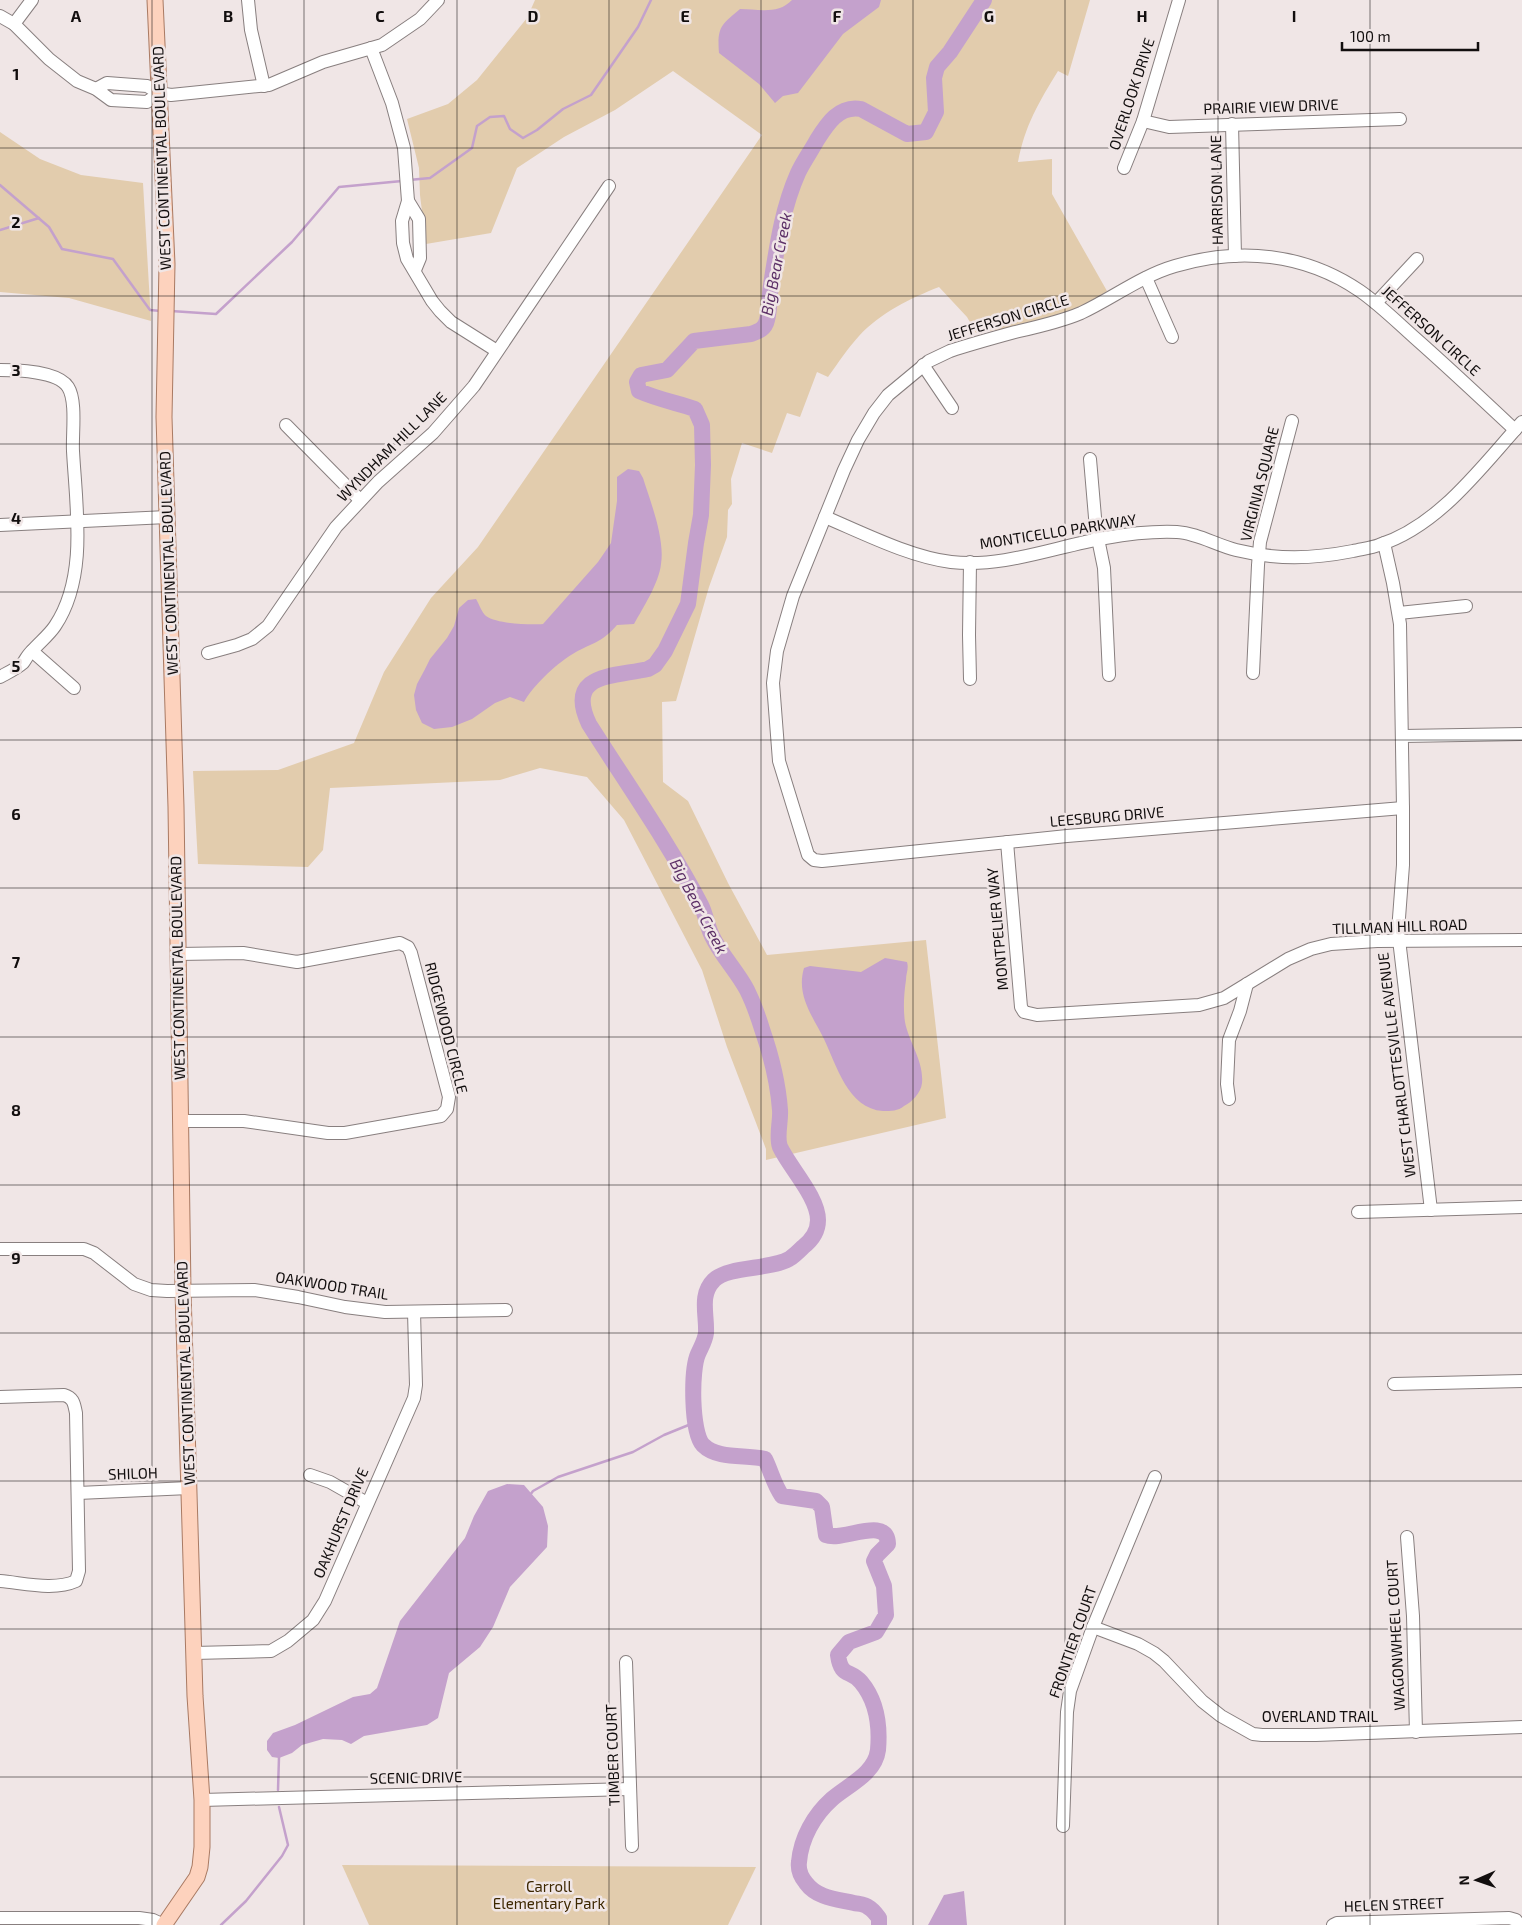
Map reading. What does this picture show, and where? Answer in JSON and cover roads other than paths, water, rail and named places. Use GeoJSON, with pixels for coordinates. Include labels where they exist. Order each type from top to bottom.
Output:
{"type":"FeatureCollection","features":[{"type":"Feature","properties":{"kind":"main road","name":"WEST CONTINENTAL BOULEVARD"},"geometry":{"type":"LineString","coordinates":[[155,0],[166,274],[164,418],[176,807],[183,1291],[194,1653],[202,1800],[202,1847],[197,1877],[164,1925]]}},
{"type":"Feature","properties":{"kind":"street"},"geometry":{"type":"LineString","coordinates":[[14,24],[32,0]]}},
{"type":"Feature","properties":{"kind":"street"},"geometry":{"type":"LineString","coordinates":[[248,0],[251,30],[264,86]]}},
{"type":"Feature","properties":{"kind":"street"},"geometry":{"type":"LineString","coordinates":[[0,16],[14,24],[49,59],[77,81],[96,88],[107,83],[147,86],[160,93],[171,95],[269,85],[322,62],[382,45],[401,34],[420,19],[438,0]]}},
{"type":"Feature","properties":{"kind":"street","name":"OVERLOOK DRIVE"},"geometry":{"type":"LineString","coordinates":[[1124,168],[1143,121],[1179,0]]}},
{"type":"Feature","properties":{"kind":"street"},"geometry":{"type":"LineString","coordinates":[[371,48],[392,103],[402,139],[407,167],[408,201],[419,219],[420,258],[415,270],[419,280],[440,311],[451,322],[497,351]]}},
{"type":"Feature","properties":{"kind":"street","name":"PRAIRIE VIEW DRIVE"},"geometry":{"type":"LineString","coordinates":[[1143,121],[1169,127],[1400,119]]}},
{"type":"Feature","properties":{"kind":"street","name":"HARRISON LANE"},"geometry":{"type":"LineString","coordinates":[[1232,124],[1235,256]]}},
{"type":"Feature","properties":{"kind":"street","name":"WYNDHAM HILL LANE"},"geometry":{"type":"LineString","coordinates":[[208,653],[252,639],[268,626],[336,528],[360,500],[433,433],[454,410],[474,386],[609,186]]}},
{"type":"Feature","properties":{"kind":"street","name":"JEFFERSON CIRCLE"},"geometry":{"type":"LineString","coordinates":[[814,860],[808,855],[779,761],[773,682],[777,650],[791,605],[844,470],[874,413],[888,395],[923,366],[950,351],[1080,313],[1146,278],[1174,266],[1198,260],[1262,255],[1304,263],[1342,280],[1376,304],[1518,426]]}},
{"type":"Feature","properties":{"kind":"street"},"geometry":{"type":"LineString","coordinates":[[1376,304],[1417,260]]}},
{"type":"Feature","properties":{"kind":"street"},"geometry":{"type":"LineString","coordinates":[[1146,278],[1172,336]]}},
{"type":"Feature","properties":{"kind":"street"},"geometry":{"type":"LineString","coordinates":[[923,366],[952,408]]}},
{"type":"Feature","properties":{"kind":"street"},"geometry":{"type":"LineString","coordinates":[[0,370],[19,370],[44,374],[63,382],[68,388],[72,404],[78,521],[72,586],[65,607],[55,626],[22,663],[0,677]]}},
{"type":"Feature","properties":{"kind":"street","name":"VIRGINIA SQUARE"},"geometry":{"type":"LineString","coordinates":[[1253,673],[1259,554],[1292,421]]}},
{"type":"Feature","properties":{"kind":"street"},"geometry":{"type":"LineString","coordinates":[[286,424],[360,500]]}},
{"type":"Feature","properties":{"kind":"street","name":"MONTICELLO PARKWAY"},"geometry":{"type":"LineString","coordinates":[[825,517],[906,550],[950,562],[970,562],[1045,553],[1098,539],[1179,532],[1234,549],[1282,558],[1335,554],[1384,543],[1429,518],[1447,504],[1518,426]]}},
{"type":"Feature","properties":{"kind":"street"},"geometry":{"type":"LineString","coordinates":[[1090,459],[1098,539],[1104,568],[1109,675]]}},
{"type":"Feature","properties":{"kind":"street"},"geometry":{"type":"LineString","coordinates":[[0,525],[167,517]]}},
{"type":"Feature","properties":{"kind":"street","name":"WEST CHARLOTTESVILLE AVENUE"},"geometry":{"type":"LineString","coordinates":[[1384,543],[1399,613],[1403,736],[1403,865],[1398,932],[1431,1210]]}},
{"type":"Feature","properties":{"kind":"street"},"geometry":{"type":"LineString","coordinates":[[970,562],[970,679]]}},
{"type":"Feature","properties":{"kind":"street"},"geometry":{"type":"LineString","coordinates":[[1399,613],[1466,606]]}},
{"type":"Feature","properties":{"kind":"street"},"geometry":{"type":"LineString","coordinates":[[32,651],[74,688]]}},
{"type":"Feature","properties":{"kind":"street"},"geometry":{"type":"LineString","coordinates":[[1403,736],[1522,734]]}},
{"type":"Feature","properties":{"kind":"street","name":"LEESBURG DRIVE"},"geometry":{"type":"LineString","coordinates":[[814,860],[822,861],[1008,842],[1403,808]]}},
{"type":"Feature","properties":{"kind":"street","name":"MONTPELIER WAY"},"geometry":{"type":"LineString","coordinates":[[1008,842],[1021,1008],[1024,1012]]}},
{"type":"Feature","properties":{"kind":"street","name":"TILLMAN HILL ROAD"},"geometry":{"type":"LineString","coordinates":[[1024,1012],[1037,1015],[1199,1005],[1224,998],[1288,959],[1311,949],[1342,942],[1522,940]]}},
{"type":"Feature","properties":{"kind":"street","name":"RIDGEWOOD CIRCLE"},"geometry":{"type":"LineString","coordinates":[[178,954],[243,953],[296,962],[400,943],[404,944],[411,953],[449,1098],[447,1109],[441,1116],[358,1132],[328,1133],[244,1121],[181,1121]]}},
{"type":"Feature","properties":{"kind":"street"},"geometry":{"type":"LineString","coordinates":[[1229,1099],[1227,1084],[1229,1040],[1240,1011],[1247,984]]}},
{"type":"Feature","properties":{"kind":"street"},"geometry":{"type":"LineString","coordinates":[[1358,1212],[1522,1207]]}},
{"type":"Feature","properties":{"kind":"street","name":"OAKWOOD TRAIL"},"geometry":{"type":"LineString","coordinates":[[0,1250],[84,1249],[94,1253],[134,1284],[151,1290],[254,1290],[298,1296],[345,1308],[385,1312],[506,1310]]}},
{"type":"Feature","properties":{"kind":"street","name":"OAKHURST DRIVE"},"geometry":{"type":"LineString","coordinates":[[194,1653],[271,1651],[302,1630],[313,1620],[325,1601],[366,1503],[414,1398],[416,1385],[414,1312]]}},
{"type":"Feature","properties":{"kind":"street"},"geometry":{"type":"LineString","coordinates":[[1394,1384],[1522,1381]]}},
{"type":"Feature","properties":{"kind":"street"},"geometry":{"type":"LineString","coordinates":[[0,1397],[64,1395],[74,1401],[76,1413],[79,1571],[76,1581],[67,1585],[56,1586],[0,1581]]}},
{"type":"Feature","properties":{"kind":"street"},"geometry":{"type":"LineString","coordinates":[[310,1475],[330,1482],[366,1503]]}},
{"type":"Feature","properties":{"kind":"street","name":"FRONTIER COURT"},"geometry":{"type":"LineString","coordinates":[[1063,1826],[1066,1712],[1070,1691],[1093,1627],[1155,1477]]}},
{"type":"Feature","properties":{"kind":"street","name":"SHILOH"},"geometry":{"type":"LineString","coordinates":[[78,1492],[189,1488]]}},
{"type":"Feature","properties":{"kind":"street","name":"WAGONWHEEL COURT"},"geometry":{"type":"LineString","coordinates":[[1407,1537],[1413,1616],[1416,1732]]}},
{"type":"Feature","properties":{"kind":"street","name":"OVERLAND TRAIL"},"geometry":{"type":"LineString","coordinates":[[1093,1627],[1138,1644],[1154,1653],[1208,1706],[1221,1716],[1253,1734],[1316,1735],[1522,1727]]}},
{"type":"Feature","properties":{"kind":"street","name":"TIMBER COURT"},"geometry":{"type":"LineString","coordinates":[[626,1662],[632,1846]]}},
{"type":"Feature","properties":{"kind":"street","name":"SCENIC DRIVE"},"geometry":{"type":"LineString","coordinates":[[202,1800],[630,1789]]}},
{"type":"Feature","properties":{"kind":"street"},"geometry":{"type":"LineString","coordinates":[[0,1918],[140,1918],[153,1920],[164,1925]]}},
{"type":"Feature","properties":{"kind":"street","name":"HELEN STREET"},"geometry":{"type":"LineString","coordinates":[[1333,1925],[1337,1923],[1509,1918],[1517,1922]]}},
{"type":"Feature","properties":{"kind":"waterway"},"geometry":{"type":"LineString","coordinates":[[409,180],[430,178],[472,148],[477,126],[490,117],[504,116],[510,129],[523,138],[537,130],[563,109],[591,95],[638,27],[651,0]]}},
{"type":"Feature","properties":{"kind":"waterway","name":"Big Bear Creek"},"geometry":{"type":"LineString","coordinates":[[879,1925],[879,1918],[867,1906],[827,1897],[810,1888],[799,1870],[799,1865],[802,1844],[814,1820],[825,1805],[860,1778],[872,1766],[876,1758],[878,1750],[878,1723],[871,1697],[861,1682],[841,1667],[838,1655],[849,1642],[876,1632],[886,1615],[884,1586],[874,1561],[888,1544],[886,1536],[880,1531],[872,1530],[834,1536],[826,1535],[822,1507],[816,1501],[782,1496],[765,1459],[724,1455],[709,1450],[699,1438],[694,1415],[694,1373],[698,1354],[705,1336],[705,1298],[709,1286],[714,1280],[729,1272],[771,1265],[791,1258],[814,1235],[818,1224],[817,1211],[809,1192],[780,1147],[778,1139],[780,1110],[776,1079],[757,1014],[749,995],[710,932],[701,905],[675,859],[589,724],[583,707],[583,695],[588,686],[596,680],[648,669],[655,665],[665,651],[688,604],[701,515],[702,425],[695,409],[639,391],[637,382],[641,375],[667,370],[694,341],[751,334],[763,328],[768,316],[770,289],[788,200],[800,169],[821,134],[834,117],[846,110],[853,109],[861,109],[907,134],[926,132],[936,112],[934,78],[937,67],[950,52],[984,0]]}},
{"type":"Feature","properties":{"kind":"waterway"},"geometry":{"type":"LineString","coordinates":[[171,311],[216,314],[292,242],[339,187],[402,181]]}},
{"type":"Feature","properties":{"kind":"waterway"},"geometry":{"type":"LineString","coordinates":[[0,185],[49,227],[62,249],[113,259],[150,310],[161,311]]}},
{"type":"Feature","properties":{"kind":"waterway"},"geometry":{"type":"LineString","coordinates":[[0,230],[39,218]]}},
{"type":"Feature","properties":{"kind":"waterway"},"geometry":{"type":"LineString","coordinates":[[530,1495],[533,1491],[558,1477],[633,1452],[664,1435],[696,1422]]}},
{"type":"Feature","properties":{"kind":"waterway"},"geometry":{"type":"LineString","coordinates":[[278,1790],[279,1757]]}},
{"type":"Feature","properties":{"kind":"waterway"},"geometry":{"type":"LineString","coordinates":[[221,1925],[246,1901],[282,1856],[288,1845],[279,1807]]}},
{"type":"Feature","properties":{"kind":"park label","name":"Carroll Elementary Park"},"geometry":{"type":"Point","coordinates":[549,1896]}}]}
